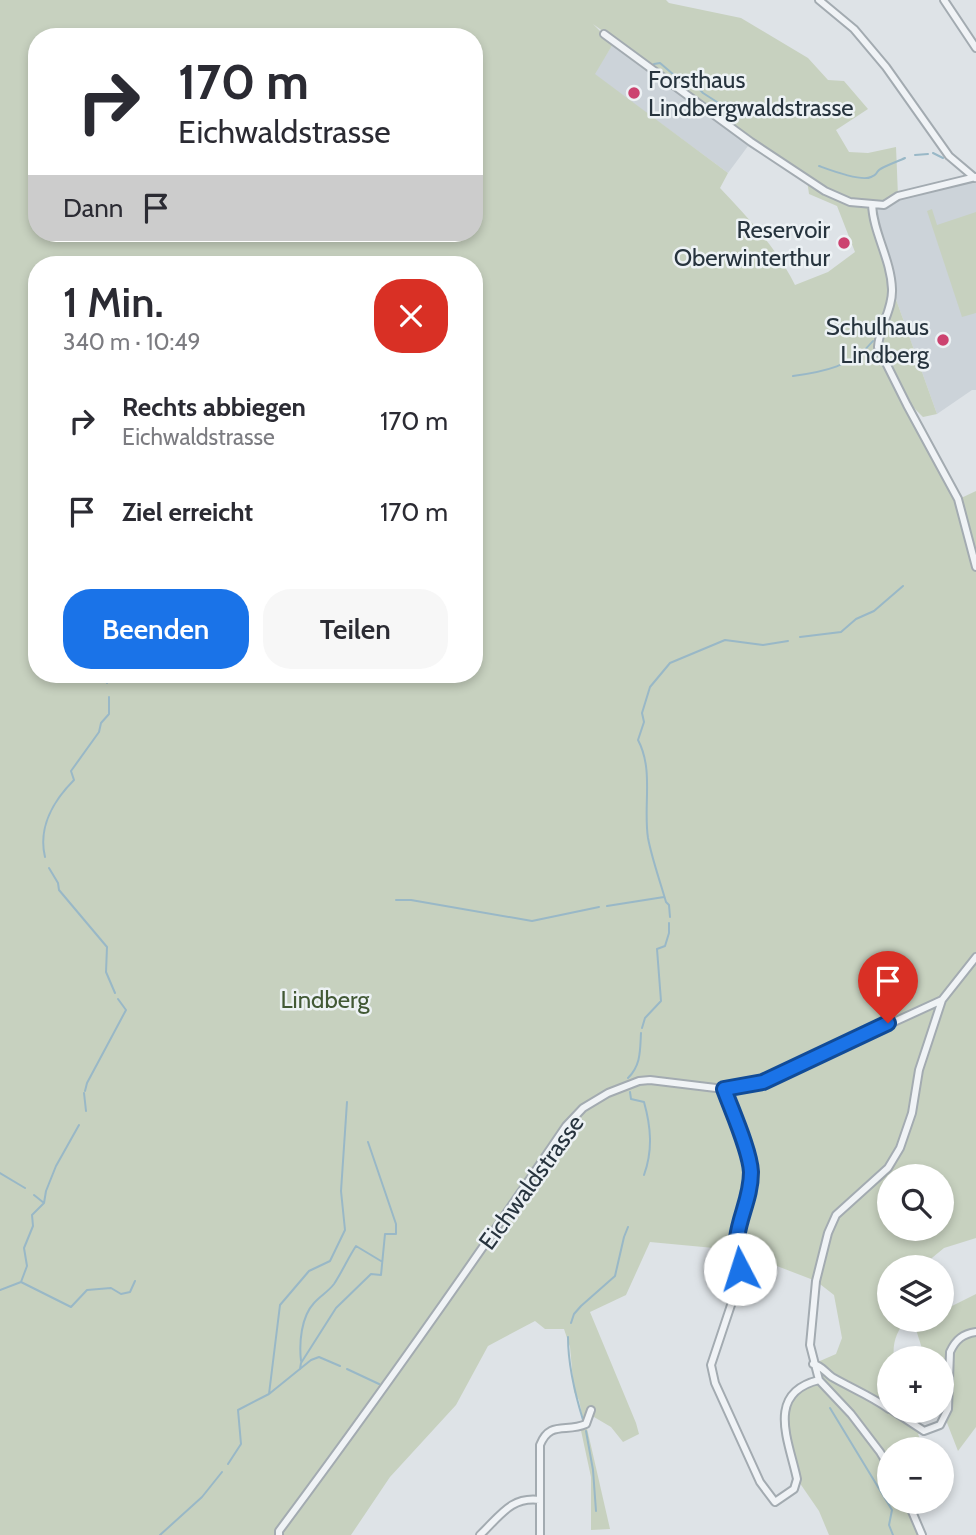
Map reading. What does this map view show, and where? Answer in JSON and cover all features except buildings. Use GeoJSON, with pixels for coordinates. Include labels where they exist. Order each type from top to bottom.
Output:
{"type":"FeatureCollection","features":[{"type":"Feature","properties":{"kind":"street"},"geometry":{"type":"LineString","coordinates":[[818,0],[854,29],[886,67],[949,156],[975,177]]}},
{"type":"Feature","properties":{"kind":"street"},"geometry":{"type":"LineString","coordinates":[[944,0],[976,48]]}},
{"type":"Feature","properties":{"kind":"street"},"geometry":{"type":"LineString","coordinates":[[604,34],[751,142],[807,180],[850,202],[884,205],[898,196],[975,177]]}},
{"type":"Feature","properties":{"kind":"street"},"geometry":{"type":"LineString","coordinates":[[872,204],[873,220],[893,291],[889,311],[878,338],[878,347],[958,499],[976,567]]}},
{"type":"Feature","properties":{"kind":"street"},"geometry":{"type":"LineString","coordinates":[[877,1448],[851,1414],[819,1380],[813,1364],[810,1345],[816,1281],[828,1233],[836,1214],[888,1168],[900,1148],[912,1114],[919,1070],[942,1000],[976,957]]}},
{"type":"Feature","properties":{"kind":"street","name":"Eichwaldstrasse"},"geometry":{"type":"LineString","coordinates":[[279,1534],[377,1399],[566,1126],[583,1108],[608,1093],[650,1080],[724,1089],[763,1082],[942,1000]]}},
{"type":"Feature","properties":{"kind":"street"},"geometry":{"type":"LineString","coordinates":[[724,1089],[751,1169],[750,1185],[741,1214],[735,1250],[741,1275],[711,1365],[715,1383],[760,1482],[775,1503],[794,1489],[797,1479],[783,1416],[786,1401],[796,1389],[819,1380]]}},
{"type":"Feature","properties":{"kind":"street"},"geometry":{"type":"LineString","coordinates":[[953,1346],[961,1337],[976,1332]]}},
{"type":"Feature","properties":{"kind":"street"},"geometry":{"type":"LineString","coordinates":[[813,1364],[821,1366],[830,1376],[877,1401]]}},
{"type":"Feature","properties":{"kind":"street"},"geometry":{"type":"LineString","coordinates":[[540,1535],[540,1445],[547,1432],[586,1423],[591,1410]]}},
{"type":"Feature","properties":{"kind":"street"},"geometry":{"type":"LineString","coordinates":[[911,1423],[924,1431],[941,1423]]}},
{"type":"Feature","properties":{"kind":"street"},"geometry":{"type":"LineString","coordinates":[[480,1535],[513,1503],[525,1498],[540,1500]]}},
{"type":"Feature","properties":{"kind":"street"},"geometry":{"type":"LineString","coordinates":[[913,1514],[922,1535]]}},
{"type":"Feature","properties":{"kind":"shaded area"},"geometry":{"type":"Polygon","coordinates":[[[613,44],[751,142],[728,173],[594,74],[613,44]]]}},
{"type":"Feature","properties":{"kind":"shaded area","name":"Schulhaus Lindberg"},"geometry":{"type":"Polygon","coordinates":[[[976,179],[976,390],[937,414],[893,291],[872,204],[976,179]]]}},
{"type":"Feature","properties":{"kind":"green space","name":"Lindberg"},"geometry":{"type":"Polygon","coordinates":[[[0,0],[666,0],[669,3],[741,18],[808,58],[828,80],[844,81],[868,109],[836,130],[849,152],[868,153],[896,147],[898,196],[884,205],[872,204],[893,291],[937,414],[923,417],[908,405],[959,499],[976,491],[976,1238],[944,1248],[936,1255],[877,1255],[877,1332],[898,1332],[894,1346],[877,1346],[877,1423],[919,1423],[924,1431],[918,1434],[919,1437],[877,1437],[877,1514],[913,1514],[922,1535],[829,1535],[819,1511],[797,1479],[783,1416],[796,1389],[818,1380],[813,1364],[836,1354],[842,1338],[834,1295],[816,1281],[735,1250],[650,1242],[626,1295],[590,1312],[639,1434],[623,1442],[611,1427],[594,1417],[583,1420],[579,1400],[574,1392],[570,1347],[564,1329],[545,1329],[535,1321],[488,1346],[456,1405],[390,1477],[351,1535],[0,1535],[0,0]],[[593,24],[613,44],[595,74],[728,173],[720,188],[771,246],[795,285],[828,272],[855,252],[837,206],[809,194],[807,180],[593,24]]]}},
{"type":"Feature","properties":{"kind":"green space"},"geometry":{"type":"Polygon","coordinates":[[[932,209],[937,225],[976,212],[976,313],[962,317],[927,211],[932,209]]]}},
{"type":"Feature","properties":{"kind":"green space"},"geometry":{"type":"Polygon","coordinates":[[[976,1294],[976,1427],[958,1451],[947,1423],[954,1423],[954,1346],[921,1346],[917,1332],[954,1332],[954,1305],[976,1294]]]}},
{"type":"Feature","properties":{"kind":"green space"},"geometry":{"type":"Polygon","coordinates":[[[586,1424],[610,1529],[591,1530],[591,1477],[580,1426],[586,1424]]]}},
{"type":"Feature","properties":{"kind":"waterway"},"geometry":{"type":"LineString","coordinates":[[654,64],[660,63],[674,75],[691,80],[703,93],[731,111]]}},
{"type":"Feature","properties":{"kind":"waterway"},"geometry":{"type":"LineString","coordinates":[[933,153],[943,158]]}},
{"type":"Feature","properties":{"kind":"waterway"},"geometry":{"type":"LineString","coordinates":[[915,155],[928,154]]}},
{"type":"Feature","properties":{"kind":"waterway"},"geometry":{"type":"LineString","coordinates":[[819,166],[845,175],[866,178],[905,158]]}},
{"type":"Feature","properties":{"kind":"waterway"},"geometry":{"type":"LineString","coordinates":[[793,376],[826,370],[847,362],[873,341]]}},
{"type":"Feature","properties":{"kind":"waterway"},"geometry":{"type":"LineString","coordinates":[[800,637],[841,632],[856,619],[874,611],[903,586]]}},
{"type":"Feature","properties":{"kind":"waterway"},"geometry":{"type":"LineString","coordinates":[[670,917],[669,905],[648,838],[646,763],[638,740],[650,687],[670,663],[725,640],[763,645],[788,641]]}},
{"type":"Feature","properties":{"kind":"waterway"},"geometry":{"type":"LineString","coordinates":[[45,857],[43,846],[49,816],[74,780],[71,771],[109,714],[109,697]]}},
{"type":"Feature","properties":{"kind":"waterway"},"geometry":{"type":"LineString","coordinates":[[49,868],[59,890],[107,947],[106,972],[115,993]]}},
{"type":"Feature","properties":{"kind":"waterway"},"geometry":{"type":"LineString","coordinates":[[607,906],[664,897]]}},
{"type":"Feature","properties":{"kind":"waterway"},"geometry":{"type":"LineString","coordinates":[[396,900],[411,900],[532,921],[599,907]]}},
{"type":"Feature","properties":{"kind":"waterway"},"geometry":{"type":"LineString","coordinates":[[642,1028],[645,1018],[661,1001],[657,949],[665,946],[669,923]]}},
{"type":"Feature","properties":{"kind":"waterway"},"geometry":{"type":"LineString","coordinates":[[85,1091],[126,1010],[118,999]]}},
{"type":"Feature","properties":{"kind":"waterway"},"geometry":{"type":"LineString","coordinates":[[628,1078],[638,1063],[641,1033]]}},
{"type":"Feature","properties":{"kind":"waterway"},"geometry":{"type":"LineString","coordinates":[[630,1092],[631,1099],[644,1102],[648,1120],[650,1148],[644,1175]]}},
{"type":"Feature","properties":{"kind":"waterway"},"geometry":{"type":"LineString","coordinates":[[84,1093],[86,1111]]}},
{"type":"Feature","properties":{"kind":"waterway"},"geometry":{"type":"LineString","coordinates":[[269,1394],[280,1305],[309,1271],[330,1261],[345,1230],[341,1191],[347,1102]]}},
{"type":"Feature","properties":{"kind":"waterway"},"geometry":{"type":"LineString","coordinates":[[0,1290],[21,1282],[27,1266],[24,1248],[33,1226],[32,1215],[44,1203],[56,1166],[79,1125]]}},
{"type":"Feature","properties":{"kind":"waterway"},"geometry":{"type":"LineString","coordinates":[[300,1369],[301,1363],[336,1308],[371,1274],[381,1275],[385,1234],[396,1234],[396,1224],[368,1142]]}},
{"type":"Feature","properties":{"kind":"waterway"},"geometry":{"type":"LineString","coordinates":[[0,1173],[25,1188]]}},
{"type":"Feature","properties":{"kind":"waterway"},"geometry":{"type":"LineString","coordinates":[[34,1195],[44,1203]]}},
{"type":"Feature","properties":{"kind":"waterway"},"geometry":{"type":"LineString","coordinates":[[571,1323],[581,1306],[615,1276],[628,1227]]}},
{"type":"Feature","properties":{"kind":"waterway"},"geometry":{"type":"LineString","coordinates":[[301,1361],[301,1338],[306,1315],[314,1303],[334,1284],[356,1246],[381,1261]]}},
{"type":"Feature","properties":{"kind":"waterway"},"geometry":{"type":"LineString","coordinates":[[21,1282],[71,1307],[87,1290],[111,1288],[121,1294],[130,1292],[135,1281]]}},
{"type":"Feature","properties":{"kind":"waterway"},"geometry":{"type":"LineString","coordinates":[[568,1337],[572,1379],[583,1420]]}},
{"type":"Feature","properties":{"kind":"waterway"},"geometry":{"type":"LineString","coordinates":[[228,1464],[241,1444],[238,1410],[269,1394],[311,1360],[319,1357],[340,1366]]}},
{"type":"Feature","properties":{"kind":"waterway"},"geometry":{"type":"LineString","coordinates":[[347,1369],[379,1384]]}},
{"type":"Feature","properties":{"kind":"waterway"},"geometry":{"type":"LineString","coordinates":[[830,1408],[892,1510],[889,1525],[893,1535]]}},
{"type":"Feature","properties":{"kind":"waterway"},"geometry":{"type":"LineString","coordinates":[[586,1431],[593,1470],[596,1511]]}},
{"type":"Feature","properties":{"kind":"waterway"},"geometry":{"type":"LineString","coordinates":[[160,1535],[202,1497],[222,1472]]}},
{"type":"Feature","properties":{"kind":"place","name":"Forsthaus Lindbergwaldstrasse"},"geometry":{"type":"Point","coordinates":[634,93]}},
{"type":"Feature","properties":{"kind":"place","name":"Reservoir Oberwinterthur"},"geometry":{"type":"Point","coordinates":[844,243]}},
{"type":"Feature","properties":{"kind":"place","name":"Schulhaus Lindberg"},"geometry":{"type":"Point","coordinates":[943,340]}},
{"type":"Feature","properties":{"kind":"route"},"geometry":{"type":"LineString","coordinates":[[740,1269],[735,1250],[741,1214],[750,1185],[751,1169],[724,1089],[763,1082],[783,1074],[888,1023]]}}]}
